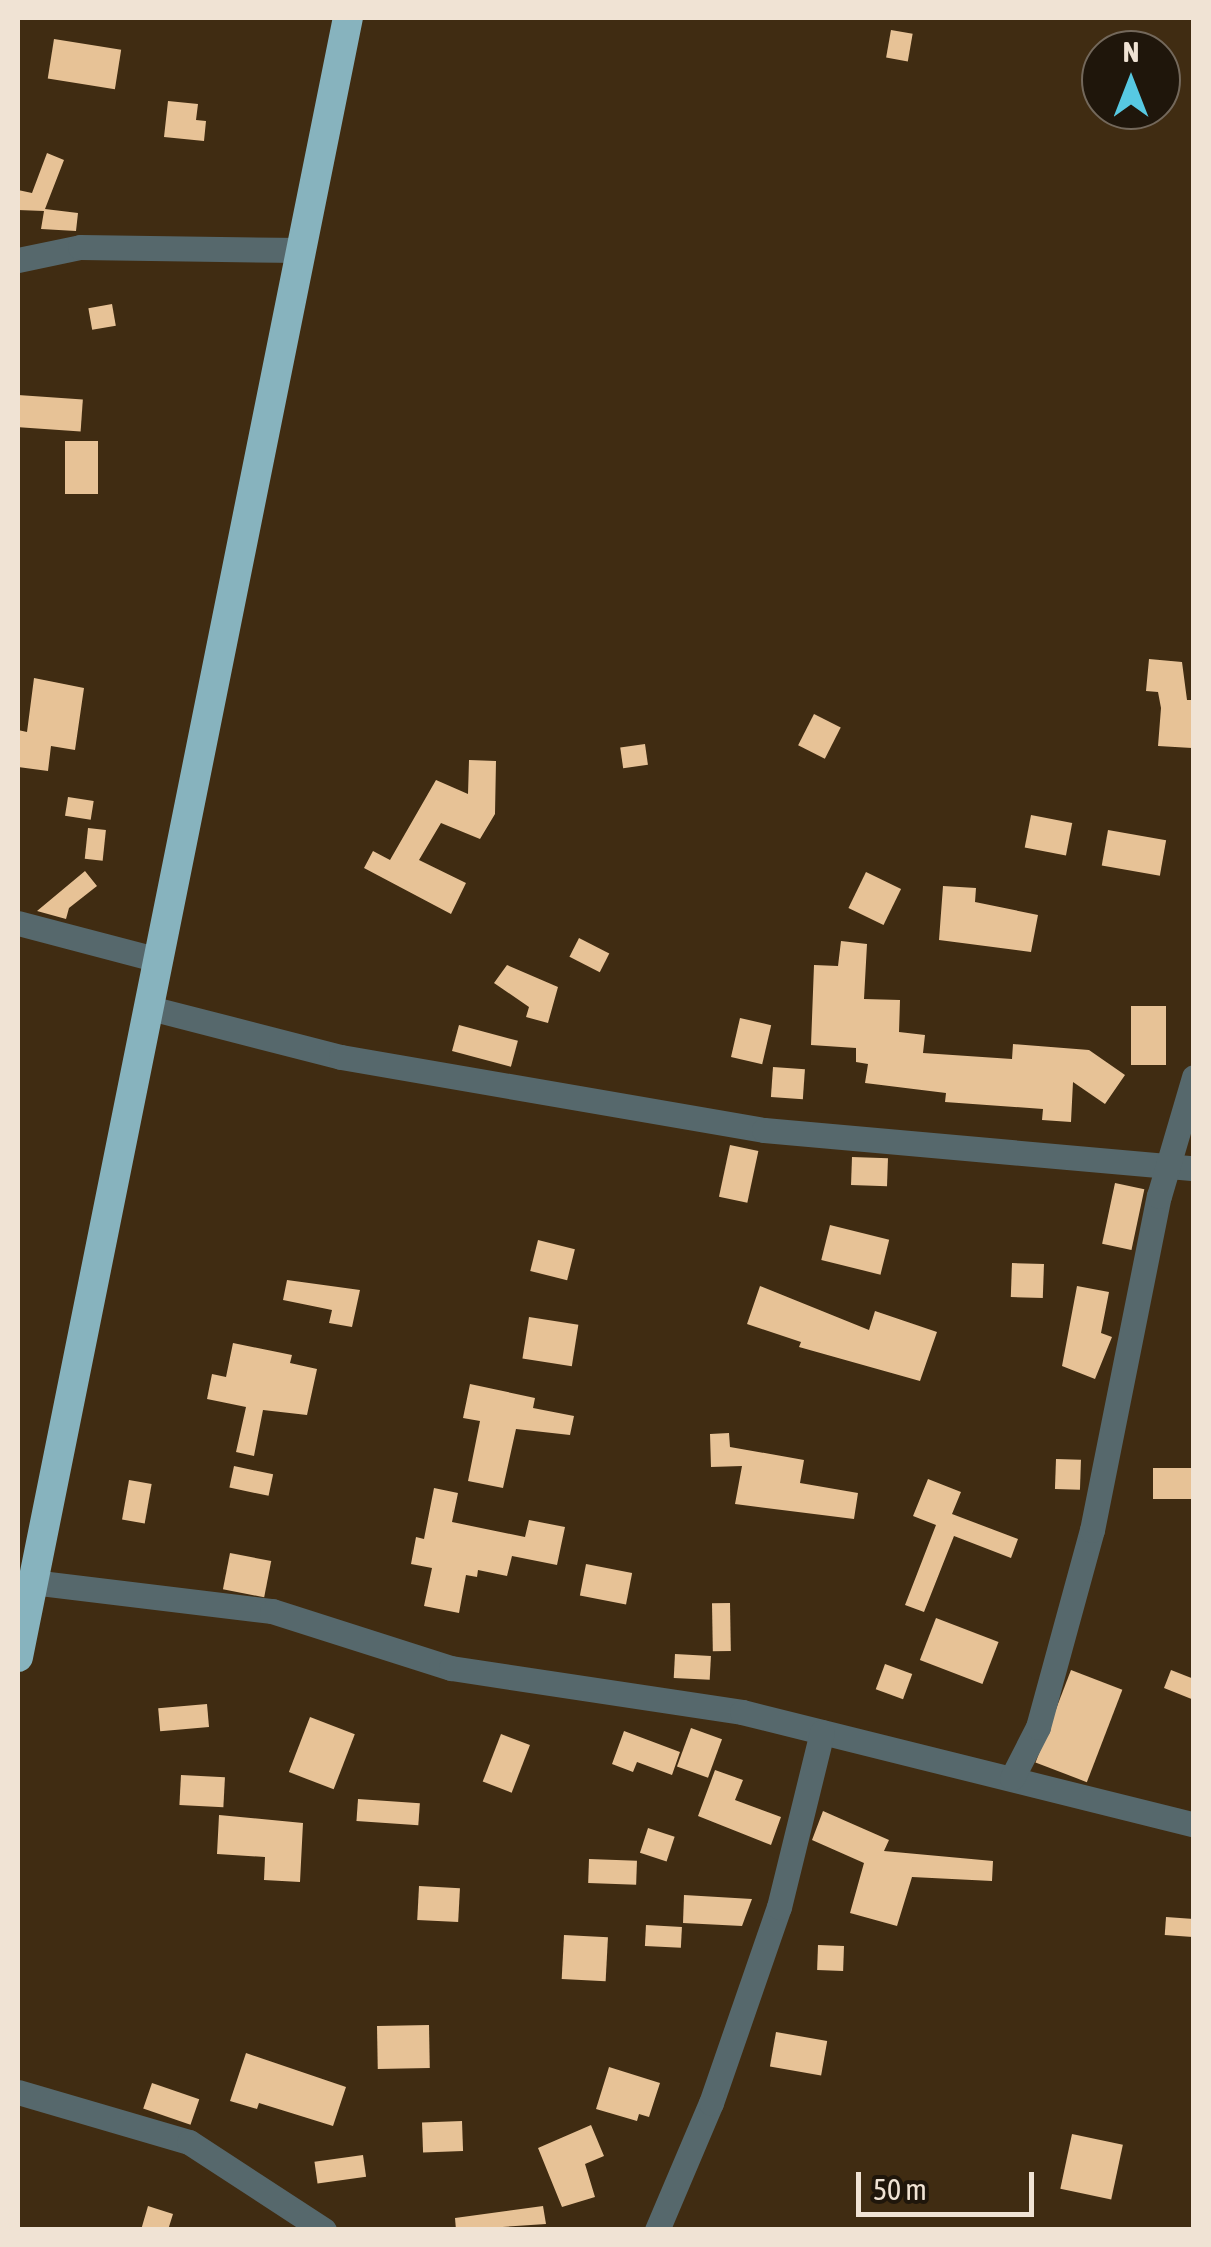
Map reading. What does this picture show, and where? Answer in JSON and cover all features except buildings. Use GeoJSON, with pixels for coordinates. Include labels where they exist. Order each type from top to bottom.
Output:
{"type":"FeatureCollection","features":[{"type":"Feature","properties":{"kind":"highway"},"geometry":{"type":"LineString","coordinates":[[18,1657],[348,18]]}},
{"type":"Feature","properties":{"kind":"street"},"geometry":{"type":"LineString","coordinates":[[18,260],[80,247],[302,250]]}},
{"type":"Feature","properties":{"kind":"street"},"geometry":{"type":"LineString","coordinates":[[18,923],[160,960]]}},
{"type":"Feature","properties":{"kind":"street"},"geometry":{"type":"LineString","coordinates":[[150,1008],[341,1057],[764,1130],[1183,1168]]}},
{"type":"Feature","properties":{"kind":"street"},"geometry":{"type":"LineString","coordinates":[[1012,1778],[1038,1727],[1092,1530],[1151,1232],[1183,1168],[1194,1077]]}},
{"type":"Feature","properties":{"kind":"street"},"geometry":{"type":"LineString","coordinates":[[32,1582],[272,1610],[451,1668],[742,1712],[1194,1825]]}},
{"type":"Feature","properties":{"kind":"street"},"geometry":{"type":"LineString","coordinates":[[656,2230],[711,2103],[779,1907],[822,1732]]}},
{"type":"Feature","properties":{"kind":"street"},"geometry":{"type":"LineString","coordinates":[[18,2092],[189,2142],[324,2230]]}}]}
